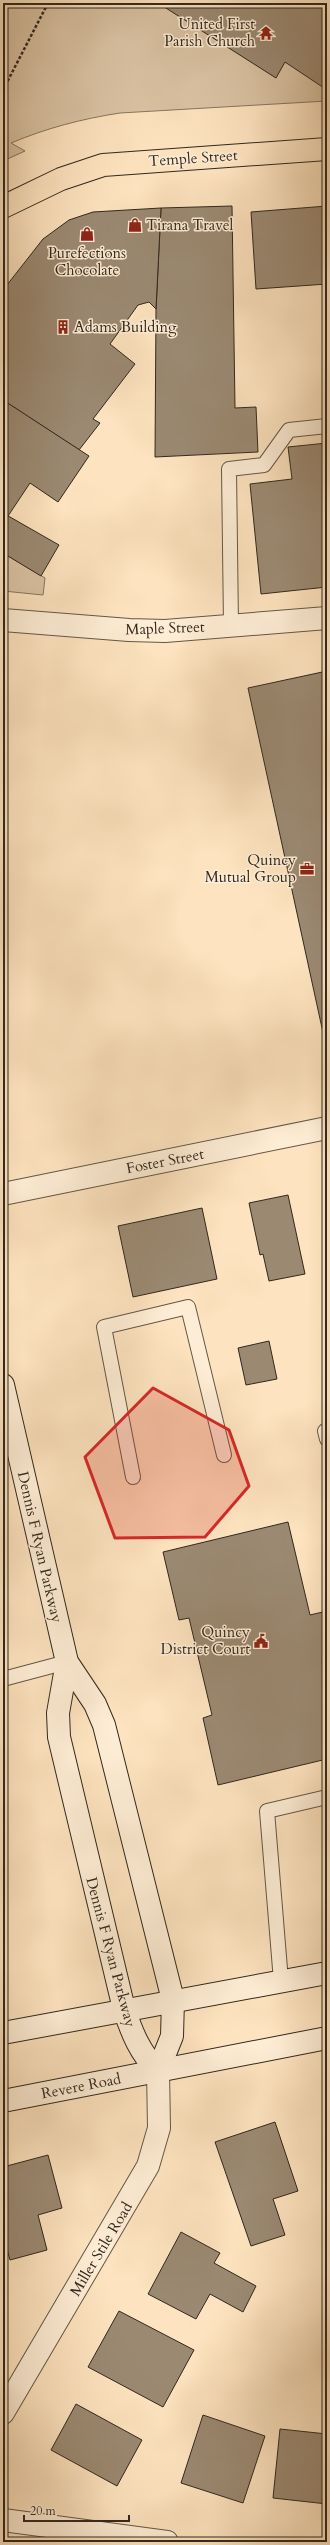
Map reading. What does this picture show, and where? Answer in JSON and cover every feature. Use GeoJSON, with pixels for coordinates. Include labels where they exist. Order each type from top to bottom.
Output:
{"type":"FeatureCollection","features":[{"type":"Feature","properties":{"kind":"main road","name":"Temple Street"},"geometry":{"type":"LineString","coordinates":[[3,207],[61,179],[102,165],[327,149]]}},
{"type":"Feature","properties":{"kind":"street","name":"Maple Street"},"geometry":{"type":"LineString","coordinates":[[3,620],[129,630],[165,631],[327,618]]}},
{"type":"Feature","properties":{"kind":"street","name":"Foster Street"},"geometry":{"type":"LineString","coordinates":[[3,1194],[327,1128]]}},
{"type":"Feature","properties":{"kind":"street","name":"Dennis F Ryan Parkway"},"geometry":{"type":"LineString","coordinates":[[3,1385],[7,1418],[67,1662],[96,1704],[104,1725],[173,2000],[172,2036],[158,2071],[142,2052],[124,2009],[59,1737],[58,1712],[67,1662]]}},
{"type":"Feature","properties":{"kind":"street"},"geometry":{"type":"LineString","coordinates":[[3,2033],[124,2009],[327,1973]]}},
{"type":"Feature","properties":{"kind":"street","name":"Revere Road"},"geometry":{"type":"LineString","coordinates":[[3,2101],[327,2038]]}},
{"type":"Feature","properties":{"kind":"street","name":"Miller Stile Road"},"geometry":{"type":"LineString","coordinates":[[3,2414],[148,2166],[159,2128],[158,2071]]}},
{"type":"Feature","properties":{"kind":"street"},"geometry":{"type":"LineString","coordinates":[[3,2520],[167,2542]]}},
{"type":"Feature","properties":{"kind":"lane"},"geometry":{"type":"LineString","coordinates":[[231,625],[229,469],[264,465],[289,430],[327,426]]}},
{"type":"Feature","properties":{"kind":"lane"},"geometry":{"type":"LineString","coordinates":[[133,1477],[104,1327],[188,1307],[224,1455]]}},
{"type":"Feature","properties":{"kind":"lane"},"geometry":{"type":"LineString","coordinates":[[3,1679],[67,1662]]}},
{"type":"Feature","properties":{"kind":"lane"},"geometry":{"type":"LineString","coordinates":[[281,1981],[267,1811],[327,1797]]}},
{"type":"Feature","properties":{"kind":"path"},"geometry":{"type":"LineString","coordinates":[[3,90],[48,3]]}},
{"type":"Feature","properties":{"kind":"highlighted area"},"geometry":{"type":"Polygon","coordinates":[[[153,1388],[229,1430],[249,1486],[205,1537],[115,1538],[85,1457],[153,1388]]]}},
{"type":"Feature","properties":{"kind":"shaded area"},"geometry":{"type":"Polygon","coordinates":[[[3,3],[327,3],[327,101],[106,115],[51,128],[11,143],[25,151],[3,161],[3,3]]]}},
{"type":"Feature","properties":{"kind":"shaded area"},"geometry":{"type":"Polygon","coordinates":[[[3,553],[45,578],[43,595],[3,591],[3,553]]]}},
{"type":"Feature","properties":{"kind":"building","name":"United First Parish Church"},"geometry":{"type":"Polygon","coordinates":[[[158,3],[327,3],[327,90],[285,62],[276,78],[158,3]]]}},
{"type":"Feature","properties":{"kind":"building"},"geometry":{"type":"Polygon","coordinates":[[[232,206],[235,408],[256,407],[258,452],[155,457],[156,309],[161,208],[232,206]]]}},
{"type":"Feature","properties":{"kind":"building"},"geometry":{"type":"Polygon","coordinates":[[[327,206],[327,284],[256,289],[251,212],[327,206]]]}},
{"type":"Feature","properties":{"kind":"building","name":"Adams Building"},"geometry":{"type":"Polygon","coordinates":[[[161,208],[156,309],[149,302],[138,305],[110,344],[135,364],[93,419],[100,423],[79,450],[3,400],[3,290],[43,239],[69,220],[93,212],[161,208]]]}},
{"type":"Feature","properties":{"kind":"building"},"geometry":{"type":"Polygon","coordinates":[[[3,400],[89,456],[58,502],[30,483],[8,516],[3,513],[3,400]]]}},
{"type":"Feature","properties":{"kind":"building"},"geometry":{"type":"Polygon","coordinates":[[[327,443],[327,587],[261,594],[250,484],[292,479],[288,447],[327,443]]]}},
{"type":"Feature","properties":{"kind":"building"},"geometry":{"type":"Polygon","coordinates":[[[3,513],[59,545],[41,576],[3,553],[3,513]]]}},
{"type":"Feature","properties":{"kind":"building","name":"Quincy Mutual Group"},"geometry":{"type":"Polygon","coordinates":[[[327,671],[327,1051],[248,688],[327,671]]]}},
{"type":"Feature","properties":{"kind":"building"},"geometry":{"type":"Polygon","coordinates":[[[288,1195],[305,1274],[269,1281],[263,1254],[260,1255],[249,1203],[288,1195]]]}},
{"type":"Feature","properties":{"kind":"building"},"geometry":{"type":"Polygon","coordinates":[[[202,1208],[217,1279],[133,1297],[118,1226],[202,1208]]]}},
{"type":"Feature","properties":{"kind":"building"},"geometry":{"type":"Polygon","coordinates":[[[269,1341],[277,1379],[246,1385],[238,1348],[269,1341]]]}},
{"type":"Feature","properties":{"kind":"building","name":"Quincy District Court"},"geometry":{"type":"Polygon","coordinates":[[[288,1522],[310,1615],[327,1611],[327,1661],[322,1662],[327,1681],[327,1759],[218,1785],[203,1718],[212,1715],[189,1618],[179,1620],[163,1552],[288,1522]]]}},
{"type":"Feature","properties":{"kind":"building"},"geometry":{"type":"Polygon","coordinates":[[[275,2122],[298,2191],[273,2199],[285,2235],[251,2246],[215,2142],[275,2122]]]}},
{"type":"Feature","properties":{"kind":"building"},"geometry":{"type":"Polygon","coordinates":[[[48,2155],[62,2208],[38,2215],[47,2250],[10,2260],[3,2234],[3,2167],[48,2155]]]}},
{"type":"Feature","properties":{"kind":"building"},"geometry":{"type":"Polygon","coordinates":[[[181,2232],[220,2253],[214,2263],[256,2286],[243,2312],[210,2294],[196,2319],[148,2294],[181,2232]]]}},
{"type":"Feature","properties":{"kind":"building"},"geometry":{"type":"Polygon","coordinates":[[[119,2311],[194,2350],[163,2407],[88,2367],[119,2311]]]}},
{"type":"Feature","properties":{"kind":"building"},"geometry":{"type":"Polygon","coordinates":[[[76,2404],[142,2440],[117,2486],[51,2450],[76,2404]]]}},
{"type":"Feature","properties":{"kind":"building"},"geometry":{"type":"Polygon","coordinates":[[[203,2415],[265,2436],[243,2503],[181,2483],[203,2415]]]}},
{"type":"Feature","properties":{"kind":"building"},"geometry":{"type":"Polygon","coordinates":[[[280,2429],[327,2434],[327,2504],[273,2498],[280,2429]]]}},
{"type":"Feature","properties":{"kind":"place","name":"United First Parish Church"},"geometry":{"type":"Point","coordinates":[266,33]}},
{"type":"Feature","properties":{"kind":"place","name":"Tirana Travel"},"geometry":{"type":"Point","coordinates":[135,225]}},
{"type":"Feature","properties":{"kind":"place","name":"Purefections Chocolate"},"geometry":{"type":"Point","coordinates":[87,234]}},
{"type":"Feature","properties":{"kind":"place","name":"Adams Building"},"geometry":{"type":"Point","coordinates":[63,327]}},
{"type":"Feature","properties":{"kind":"place","name":"Quincy Mutual Group"},"geometry":{"type":"Point","coordinates":[307,869]}},
{"type":"Feature","properties":{"kind":"place","name":"Quincy District Court"},"geometry":{"type":"Point","coordinates":[261,1641]}}]}
